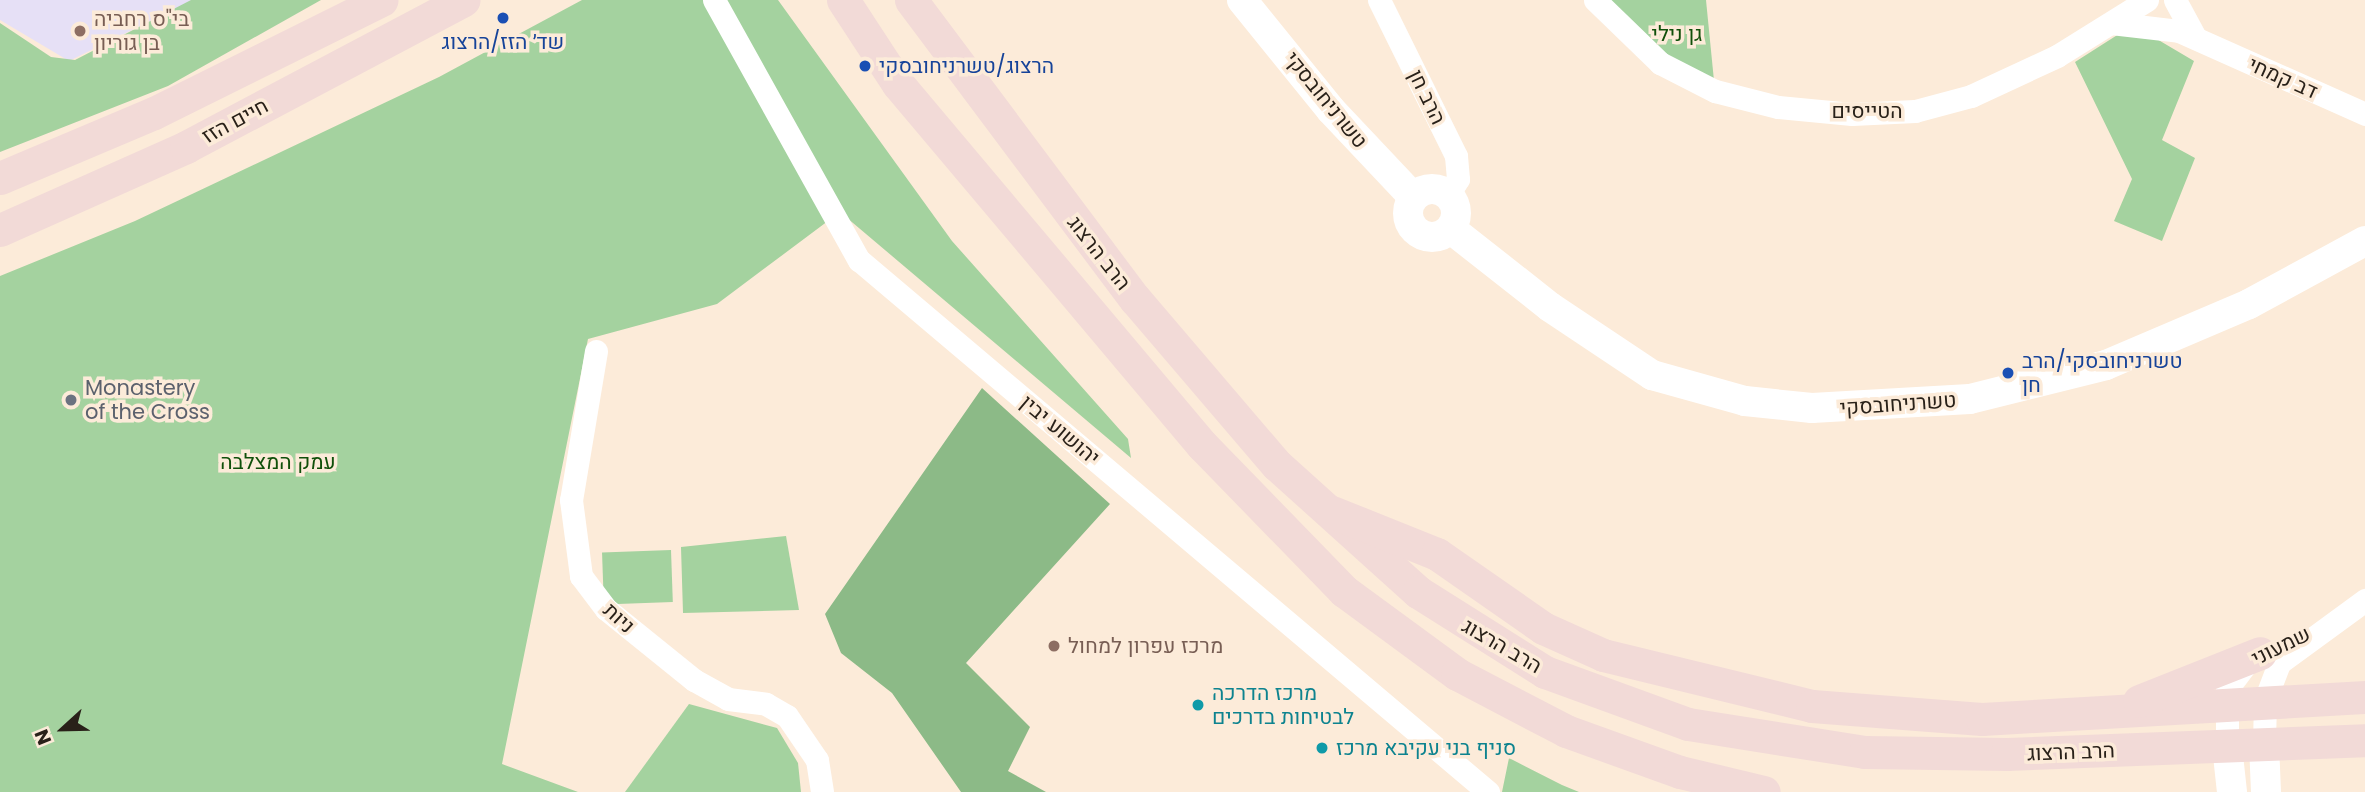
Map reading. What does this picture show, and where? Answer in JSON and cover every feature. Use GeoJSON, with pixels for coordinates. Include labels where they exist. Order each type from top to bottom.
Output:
{"type":"FeatureCollection","features":[{"type":"Feature","properties":{"kind":"main road","name":"חיים הזז"},"geometry":{"type":"LineString","coordinates":[[0,178],[155,113],[382,0]]}},
{"type":"Feature","properties":{"kind":"main road","name":"חיים הזז"},"geometry":{"type":"LineString","coordinates":[[0,230],[186,147],[464,0]]}},
{"type":"Feature","properties":{"kind":"main road","name":"הרב הרצוג"},"geometry":{"type":"LineString","coordinates":[[843,0],[898,84],[1202,445],[1344,591],[1457,674],[1566,732],[1680,772],[1763,792]]}},
{"type":"Feature","properties":{"kind":"main road","name":"הרב הרצוג"},"geometry":{"type":"LineString","coordinates":[[911,0],[996,119],[1225,408],[1318,507],[1467,628],[1545,672],[1688,724],[1865,752],[2227,746],[2365,740]]}},
{"type":"Feature","properties":{"kind":"main road"},"geometry":{"type":"LineString","coordinates":[[933,0],[996,119]]}},
{"type":"Feature","properties":{"kind":"main road"},"geometry":{"type":"LineString","coordinates":[[1318,507],[1437,554],[1555,634],[1717,687],[1922,719],[2365,697]]}},
{"type":"Feature","properties":{"kind":"main road"},"geometry":{"type":"LineString","coordinates":[[2121,710],[2260,653]]}},
{"type":"Feature","properties":{"kind":"street","name":"יהושוע יבין"},"geometry":{"type":"LineString","coordinates":[[714,0],[859,260],[1488,792]]}},
{"type":"Feature","properties":{"kind":"street","name":"טשרניחובסקי"},"geometry":{"type":"LineString","coordinates":[[1242,0],[1339,120],[1413,197]]}},
{"type":"Feature","properties":{"kind":"street","name":"הרב חן"},"geometry":{"type":"LineString","coordinates":[[1379,0],[1456,156],[1458,179],[1448,195]]}},
{"type":"Feature","properties":{"kind":"street","name":"הטייסים"},"geometry":{"type":"LineString","coordinates":[[1603,5],[1660,63],[1716,91],[1779,107],[1852,114],[1915,111],[1971,96],[2111,23],[2147,0]]}},
{"type":"Feature","properties":{"kind":"street"},"geometry":{"type":"LineString","coordinates":[[2175,0],[2182,23],[2201,41]]}},
{"type":"Feature","properties":{"kind":"street","name":"דב קמחי"},"geometry":{"type":"LineString","coordinates":[[2111,23],[2167,27],[2365,114]]}},
{"type":"Feature","properties":{"kind":"street"},"geometry":{"type":"LineString","coordinates":[[1433,189],[1448,195],[1456,214],[1451,229],[1436,237],[1419,234],[1407,214],[1413,197],[1433,189]]}},
{"type":"Feature","properties":{"kind":"street","name":"טשרניחובסקי"},"geometry":{"type":"LineString","coordinates":[[1451,229],[1550,307],[1652,375],[1745,401],[1850,409],[1970,399],[2106,365],[2249,304],[2365,241]]}},
{"type":"Feature","properties":{"kind":"street","name":"ניות"},"geometry":{"type":"LineString","coordinates":[[596,351],[572,500],[581,576],[606,609],[694,680],[728,699],[766,704],[788,716],[817,760],[822,792]]}},
{"type":"Feature","properties":{"kind":"street","name":"שמעוני"},"geometry":{"type":"LineString","coordinates":[[2227,746],[2224,703],[2238,669],[2260,653],[2321,627],[2365,600]]}},
{"type":"Feature","properties":{"kind":"street","name":"שמעוני"},"geometry":{"type":"LineString","coordinates":[[2264,744],[2265,700],[2279,663],[2321,627]]}},
{"type":"Feature","properties":{"kind":"street"},"geometry":{"type":"LineString","coordinates":[[2264,744],[2266,792]]}},
{"type":"Feature","properties":{"kind":"street"},"geometry":{"type":"LineString","coordinates":[[2227,746],[2232,792]]}},
{"type":"Feature","properties":{"kind":"shaded area","name":"בי\"ס רחביה בן גוריון"},"geometry":{"type":"Polygon","coordinates":[[[0,0],[193,0],[69,61],[0,20],[0,0]]]}},
{"type":"Feature","properties":{"kind":"green space"},"geometry":{"type":"Polygon","coordinates":[[[191,0],[321,0],[168,86],[0,152],[0,23],[51,57],[75,60],[191,0]]]}},
{"type":"Feature","properties":{"kind":"green space","name":"עמק המצלבה"},"geometry":{"type":"Polygon","coordinates":[[[582,0],[778,0],[952,241],[1128,439],[1131,458],[840,212],[717,304],[588,339],[502,764],[578,792],[0,792],[0,276],[135,221],[439,77],[582,0]]]}},
{"type":"Feature","properties":{"kind":"green space","name":"גן נילי"},"geometry":{"type":"Polygon","coordinates":[[[1608,0],[1706,0],[1715,91],[1676,73],[1608,0]]]}},
{"type":"Feature","properties":{"kind":"green space"},"geometry":{"type":"Polygon","coordinates":[[[2133,25],[2194,61],[2162,140],[2195,158],[2162,241],[2114,221],[2132,179],[2075,62],[2133,25]]]}},
{"type":"Feature","properties":{"kind":"green space"},"geometry":{"type":"Polygon","coordinates":[[[982,388],[1110,504],[966,663],[1030,727],[1008,771],[1046,792],[961,792],[892,693],[841,653],[825,614],[982,388]]]}},
{"type":"Feature","properties":{"kind":"green space"},"geometry":{"type":"Polygon","coordinates":[[[786,536],[799,610],[683,613],[681,547],[786,536]]]}},
{"type":"Feature","properties":{"kind":"green space"},"geometry":{"type":"Polygon","coordinates":[[[671,550],[673,602],[604,604],[602,552],[671,550]]]}},
{"type":"Feature","properties":{"kind":"green space"},"geometry":{"type":"Polygon","coordinates":[[[689,704],[777,728],[798,763],[801,792],[625,792],[689,704]]]}},
{"type":"Feature","properties":{"kind":"green space"},"geometry":{"type":"Polygon","coordinates":[[[1509,758],[1562,785],[1579,792],[1502,792],[1509,758]]]}},
{"type":"Feature","properties":{"kind":"place","name":"שד׳ הזז/הרצוג"},"geometry":{"type":"Point","coordinates":[503,18]}},
{"type":"Feature","properties":{"kind":"place","name":"בי\"ס רחביה בן גוריון"},"geometry":{"type":"Point","coordinates":[80,31]}},
{"type":"Feature","properties":{"kind":"place","name":"הרצוג/טשרניחובסקי"},"geometry":{"type":"Point","coordinates":[865,66]}},
{"type":"Feature","properties":{"kind":"place","name":"טשרניחובסקי/הרב חן"},"geometry":{"type":"Point","coordinates":[2008,373]}},
{"type":"Feature","properties":{"kind":"place","name":"Monastery of the Cross"},"geometry":{"type":"Point","coordinates":[71,400]}},
{"type":"Feature","properties":{"kind":"place","name":"מרכז עפרון למחול"},"geometry":{"type":"Point","coordinates":[1054,646]}},
{"type":"Feature","properties":{"kind":"place","name":"מרכז הדרכה לבטיחות בדרכים"},"geometry":{"type":"Point","coordinates":[1198,705]}},
{"type":"Feature","properties":{"kind":"place","name":"סניף בני עקיבא מרכז"},"geometry":{"type":"Point","coordinates":[1322,748]}}]}
